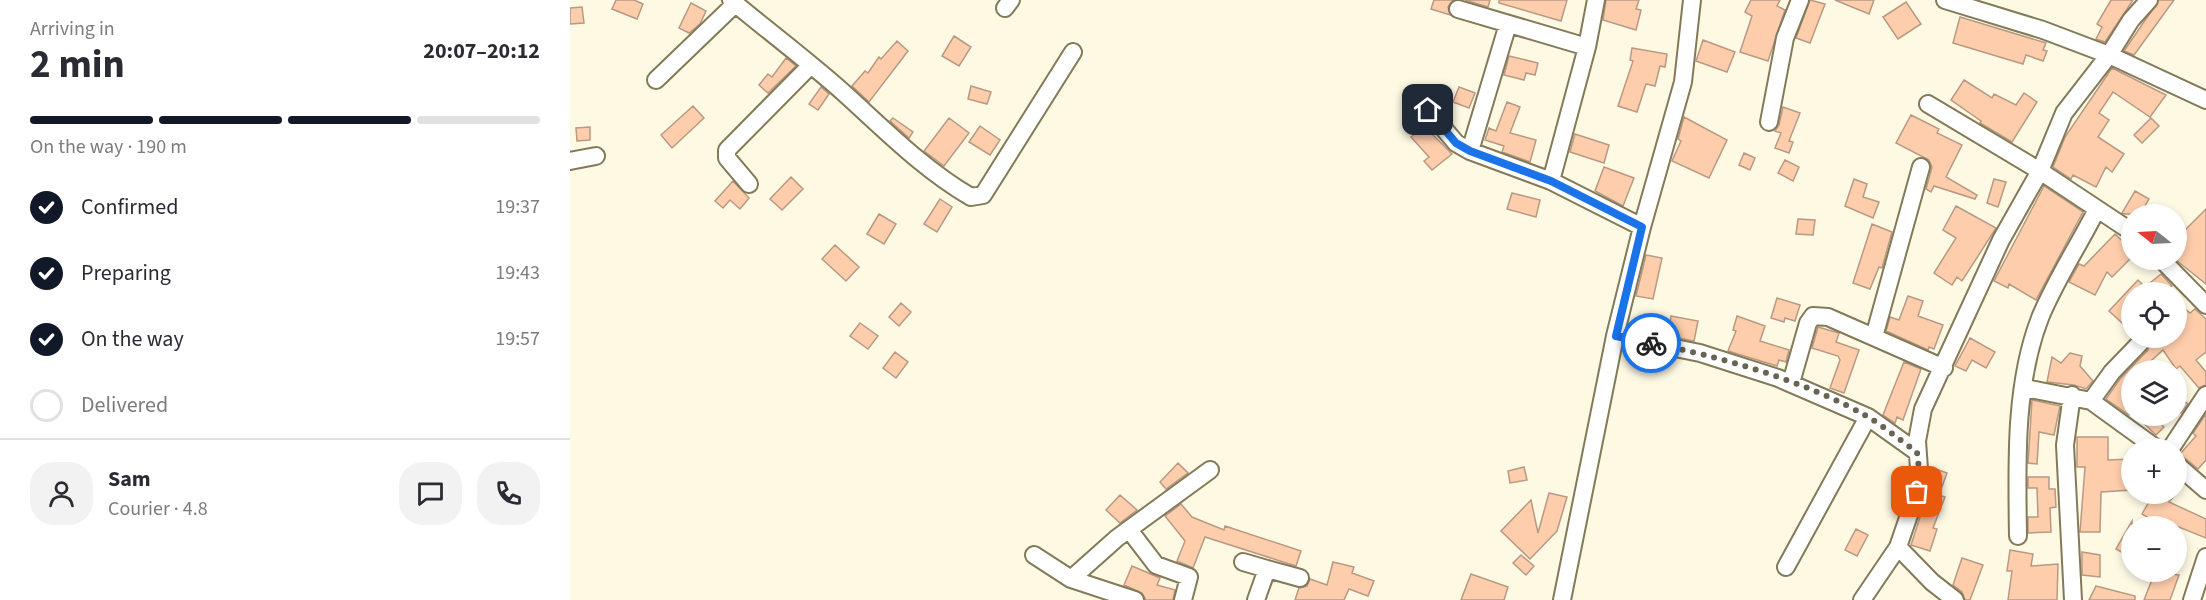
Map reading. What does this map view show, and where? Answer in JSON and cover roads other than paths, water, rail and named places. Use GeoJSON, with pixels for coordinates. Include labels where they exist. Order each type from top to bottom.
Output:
{"type":"FeatureCollection","features":[{"type":"Feature","properties":{"kind":"street"},"geometry":{"type":"LineString","coordinates":[[1551,181],[1587,47],[1596,0]]}},
{"type":"Feature","properties":{"kind":"street"},"geometry":{"type":"LineString","coordinates":[[1562,600],[1616,336],[1642,227],[1683,82],[1692,0]]}},
{"type":"Feature","properties":{"kind":"street"},"geometry":{"type":"LineString","coordinates":[[1769,122],[1785,38],[1800,0]]}},
{"type":"Feature","properties":{"kind":"street"},"geometry":{"type":"LineString","coordinates":[[1945,0],[2043,30],[2109,55],[2206,100]]}},
{"type":"Feature","properties":{"kind":"street"},"geometry":{"type":"LineString","coordinates":[[1862,600],[1898,547],[1919,488],[1917,452],[1919,419],[2001,240],[2040,171],[2064,113],[2149,0]]}},
{"type":"Feature","properties":{"kind":"street"},"geometry":{"type":"LineString","coordinates":[[656,80],[733,2],[811,65],[883,131],[944,181],[971,197],[983,195],[1073,52]]}},
{"type":"Feature","properties":{"kind":"street"},"geometry":{"type":"LineString","coordinates":[[1458,9],[1587,47]]}},
{"type":"Feature","properties":{"kind":"street"},"geometry":{"type":"LineString","coordinates":[[1470,151],[1508,24]]}},
{"type":"Feature","properties":{"kind":"street"},"geometry":{"type":"LineString","coordinates":[[749,184],[727,158],[727,150],[811,65]]}},
{"type":"Feature","properties":{"kind":"street"},"geometry":{"type":"LineString","coordinates":[[1928,104],[2040,171],[2121,224]]}},
{"type":"Feature","properties":{"kind":"street"},"geometry":{"type":"LineString","coordinates":[[1428,110],[1456,143],[1470,151],[1551,181],[1642,227]]}},
{"type":"Feature","properties":{"kind":"street"},"geometry":{"type":"LineString","coordinates":[[570,161],[596,156]]}},
{"type":"Feature","properties":{"kind":"street"},"geometry":{"type":"LineString","coordinates":[[1874,336],[1921,167]]}},
{"type":"Feature","properties":{"kind":"street"},"geometry":{"type":"LineString","coordinates":[[2018,536],[2017,446],[2025,388],[2040,319],[2097,208]]}},
{"type":"Feature","properties":{"kind":"street"},"geometry":{"type":"LineString","coordinates":[[2172,270],[2206,305]]}},
{"type":"Feature","properties":{"kind":"street"},"geometry":{"type":"LineString","coordinates":[[1791,383],[1808,323],[1813,316],[1828,316],[1944,368]]}},
{"type":"Feature","properties":{"kind":"street"},"geometry":{"type":"LineString","coordinates":[[1616,336],[1700,353],[1791,383],[1868,417],[1917,452]]}},
{"type":"Feature","properties":{"kind":"street"},"geometry":{"type":"LineString","coordinates":[[2091,401],[2112,372],[2135,348]]}},
{"type":"Feature","properties":{"kind":"street"},"geometry":{"type":"LineString","coordinates":[[2025,388],[2072,395],[2091,401],[2142,438]]}},
{"type":"Feature","properties":{"kind":"street"},"geometry":{"type":"LineString","coordinates":[[2072,395],[2065,445],[2073,600]]}},
{"type":"Feature","properties":{"kind":"street"},"geometry":{"type":"LineString","coordinates":[[2178,438],[2206,395]]}},
{"type":"Feature","properties":{"kind":"street"},"geometry":{"type":"LineString","coordinates":[[1786,567],[1868,417]]}},
{"type":"Feature","properties":{"kind":"street"},"geometry":{"type":"LineString","coordinates":[[1071,579],[1093,558],[1210,470]]}},
{"type":"Feature","properties":{"kind":"street"},"geometry":{"type":"LineString","coordinates":[[2187,474],[2206,490]]}},
{"type":"Feature","properties":{"kind":"street"},"geometry":{"type":"LineString","coordinates":[[1130,531],[1156,565],[1189,577],[1183,600]]}},
{"type":"Feature","properties":{"kind":"street"},"geometry":{"type":"LineString","coordinates":[[1898,547],[1932,582],[1955,600]]}},
{"type":"Feature","properties":{"kind":"street"},"geometry":{"type":"LineString","coordinates":[[1034,555],[1071,579],[1135,600]]}},
{"type":"Feature","properties":{"kind":"street"},"geometry":{"type":"LineString","coordinates":[[2192,600],[2206,557]]}},
{"type":"Feature","properties":{"kind":"street"},"geometry":{"type":"LineString","coordinates":[[1243,562],[1300,578]]}},
{"type":"Feature","properties":{"kind":"street"},"geometry":{"type":"LineString","coordinates":[[1256,600],[1266,569]]}}]}
